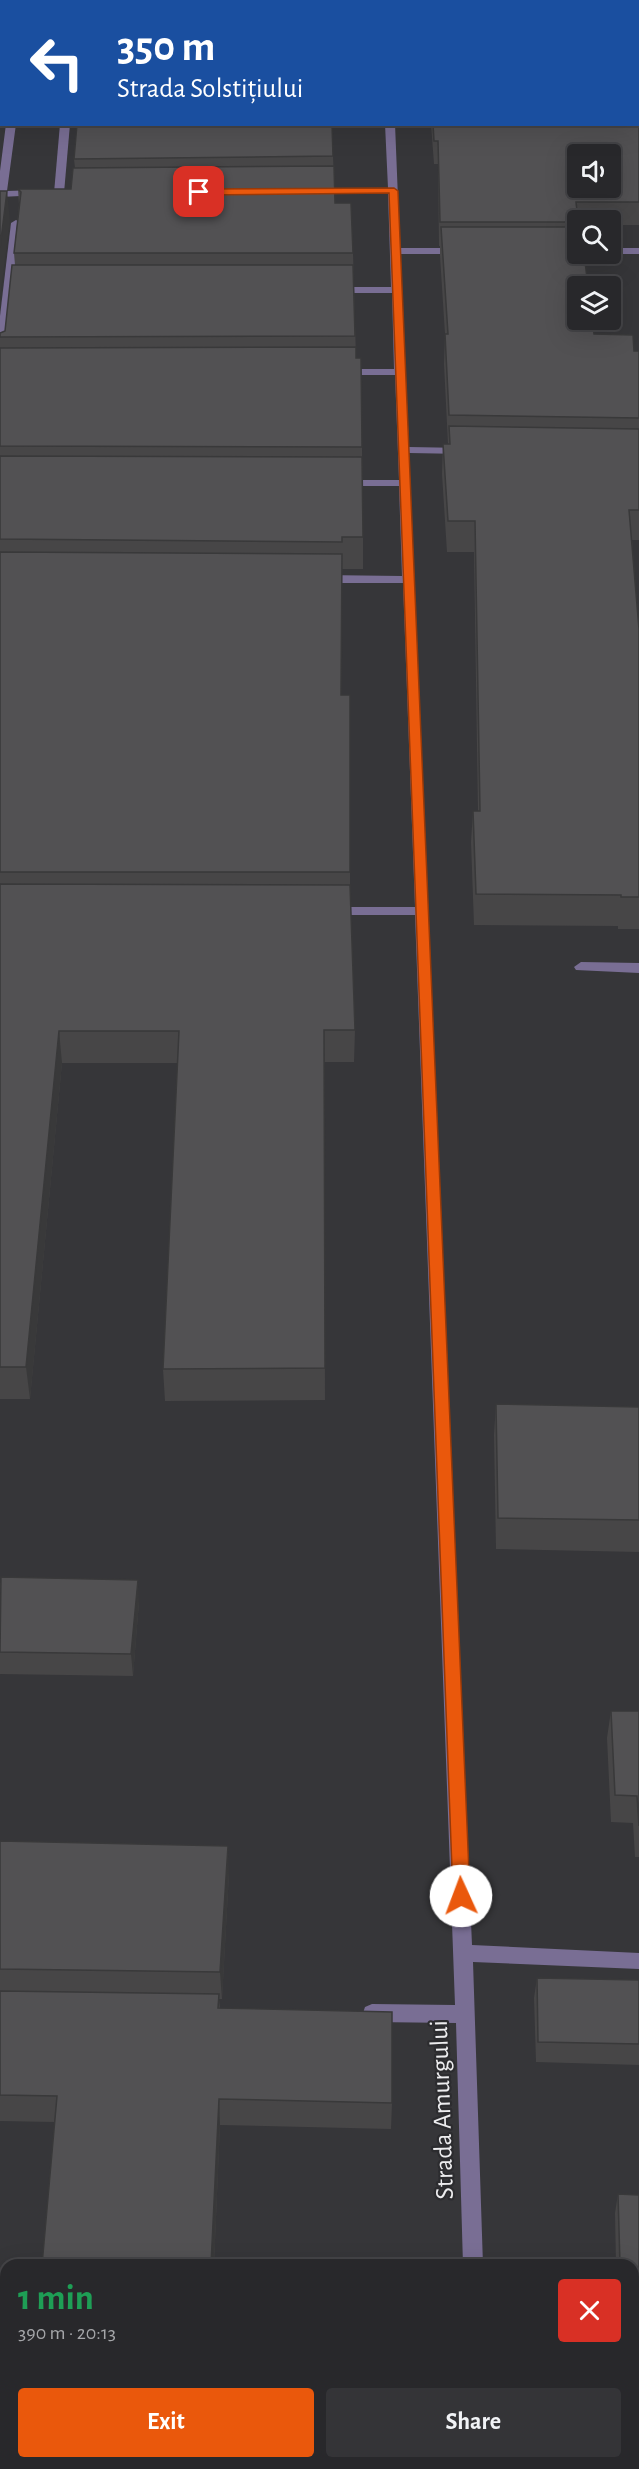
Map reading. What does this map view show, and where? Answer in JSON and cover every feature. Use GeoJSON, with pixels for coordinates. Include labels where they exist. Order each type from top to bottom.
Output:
{"type":"FeatureCollection","features":[{"type":"Feature","properties":{"kind":"street"},"geometry":{"type":"LineString","coordinates":[[11,126],[1,194],[71,193]]}},
{"type":"Feature","properties":{"kind":"street"},"geometry":{"type":"LineString","coordinates":[[59,193],[64,126]]}},
{"type":"Feature","properties":{"kind":"street","name":"Strada Amurgului"},"geometry":{"type":"LineString","coordinates":[[390,126],[463,1953],[473,2259]]}},
{"type":"Feature","properties":{"kind":"street"},"geometry":{"type":"LineString","coordinates":[[303,191],[394,191]]}},
{"type":"Feature","properties":{"kind":"street"},"geometry":{"type":"LineString","coordinates":[[0,361],[16,223]]}},
{"type":"Feature","properties":{"kind":"street"},"geometry":{"type":"LineString","coordinates":[[396,251],[476,251]]}},
{"type":"Feature","properties":{"kind":"street"},"geometry":{"type":"LineString","coordinates":[[621,251],[639,251]]}},
{"type":"Feature","properties":{"kind":"street"},"geometry":{"type":"LineString","coordinates":[[9,290],[20,290]]}},
{"type":"Feature","properties":{"kind":"street"},"geometry":{"type":"LineString","coordinates":[[327,290],[398,290]]}},
{"type":"Feature","properties":{"kind":"street"},"geometry":{"type":"LineString","coordinates":[[330,372],[401,372]]}},
{"type":"Feature","properties":{"kind":"street"},"geometry":{"type":"LineString","coordinates":[[404,450],[479,451]]}},
{"type":"Feature","properties":{"kind":"street"},"geometry":{"type":"LineString","coordinates":[[329,483],[405,483]]}},
{"type":"Feature","properties":{"kind":"street"},"geometry":{"type":"LineString","coordinates":[[305,579],[409,580]]}},
{"type":"Feature","properties":{"kind":"street"},"geometry":{"type":"LineString","coordinates":[[317,911],[422,911]]}},
{"type":"Feature","properties":{"kind":"street"},"geometry":{"type":"LineString","coordinates":[[581,967],[639,968]]}},
{"type":"Feature","properties":{"kind":"street"},"geometry":{"type":"LineString","coordinates":[[463,1953],[639,1961]]}},
{"type":"Feature","properties":{"kind":"street"},"geometry":{"type":"LineString","coordinates":[[358,2013],[465,2014]]}},
{"type":"Feature","properties":{"kind":"building"},"geometry":{"type":"Polygon","coordinates":[[[77,126],[332,126],[333,156],[74,159],[77,126]]]}},
{"type":"Feature","properties":{"kind":"building"},"geometry":{"type":"Polygon","coordinates":[[[433,126],[639,126],[639,202],[576,202],[577,210],[567,210],[567,222],[440,222],[438,141],[434,141],[433,126]]]}},
{"type":"Feature","properties":{"kind":"building"},"geometry":{"type":"Polygon","coordinates":[[[334,166],[335,203],[351,203],[353,253],[14,253],[21,192],[18,189],[71,189],[73,168],[334,166]]]}},
{"type":"Feature","properties":{"kind":"building"},"geometry":{"type":"Polygon","coordinates":[[[0,191],[7,191],[0,248],[0,191]]]}},
{"type":"Feature","properties":{"kind":"building"},"geometry":{"type":"Polygon","coordinates":[[[441,227],[567,227],[567,264],[585,264],[587,276],[567,276],[567,330],[593,330],[594,334],[633,335],[634,351],[639,351],[639,418],[449,415],[445,334],[448,334],[441,227]]]}},
{"type":"Feature","properties":{"kind":"building"},"geometry":{"type":"Polygon","coordinates":[[[12,265],[353,265],[355,336],[0,337],[0,333],[5,331],[12,265]]]}},
{"type":"Feature","properties":{"kind":"building"},"geometry":{"type":"Polygon","coordinates":[[[356,347],[356,358],[361,358],[362,447],[0,446],[0,348],[356,347]]]}},
{"type":"Feature","properties":{"kind":"building"},"geometry":{"type":"Polygon","coordinates":[[[449,426],[639,429],[639,510],[629,510],[639,629],[639,897],[476,894],[473,811],[480,811],[475,521],[448,521],[443,444],[450,444],[449,426]]]}},
{"type":"Feature","properties":{"kind":"building"},"geometry":{"type":"Polygon","coordinates":[[[0,456],[362,457],[363,537],[342,537],[342,542],[0,539],[0,456]]]}},
{"type":"Feature","properties":{"kind":"building"},"geometry":{"type":"Polygon","coordinates":[[[0,552],[342,554],[341,695],[350,695],[350,872],[0,872],[0,552]]]}},
{"type":"Feature","properties":{"kind":"building"},"geometry":{"type":"Polygon","coordinates":[[[0,884],[350,885],[355,1030],[324,1030],[325,1368],[163,1369],[179,1031],[59,1031],[26,1367],[0,1367],[0,884]]]}},
{"type":"Feature","properties":{"kind":"building"},"geometry":{"type":"Polygon","coordinates":[[[496,1404],[639,1407],[639,1520],[498,1518],[496,1404]]]}},
{"type":"Feature","properties":{"kind":"building"},"geometry":{"type":"Polygon","coordinates":[[[1,1577],[138,1580],[131,1654],[0,1652],[1,1577]]]}},
{"type":"Feature","properties":{"kind":"building"},"geometry":{"type":"Polygon","coordinates":[[[611,1711],[639,1711],[639,1826],[637,1796],[615,1795],[611,1711]]]}},
{"type":"Feature","properties":{"kind":"building"},"geometry":{"type":"Polygon","coordinates":[[[0,1841],[228,1846],[220,1972],[0,1969],[0,1841]]]}},
{"type":"Feature","properties":{"kind":"building"},"geometry":{"type":"Polygon","coordinates":[[[537,1978],[639,1980],[639,2044],[538,2042],[537,1978]]]}},
{"type":"Feature","properties":{"kind":"building"},"geometry":{"type":"Polygon","coordinates":[[[0,1991],[219,1994],[218,2008],[392,2012],[392,2103],[219,2099],[211,2259],[43,2259],[57,2096],[0,2095],[0,1991]]]}},
{"type":"Feature","properties":{"kind":"building"},"geometry":{"type":"Polygon","coordinates":[[[618,2194],[639,2195],[639,2259],[620,2259],[618,2194]]]}},
{"type":"Feature","properties":{"kind":"route"},"geometry":{"type":"LineString","coordinates":[[199,192],[394,191],[461,1896]]}}]}
